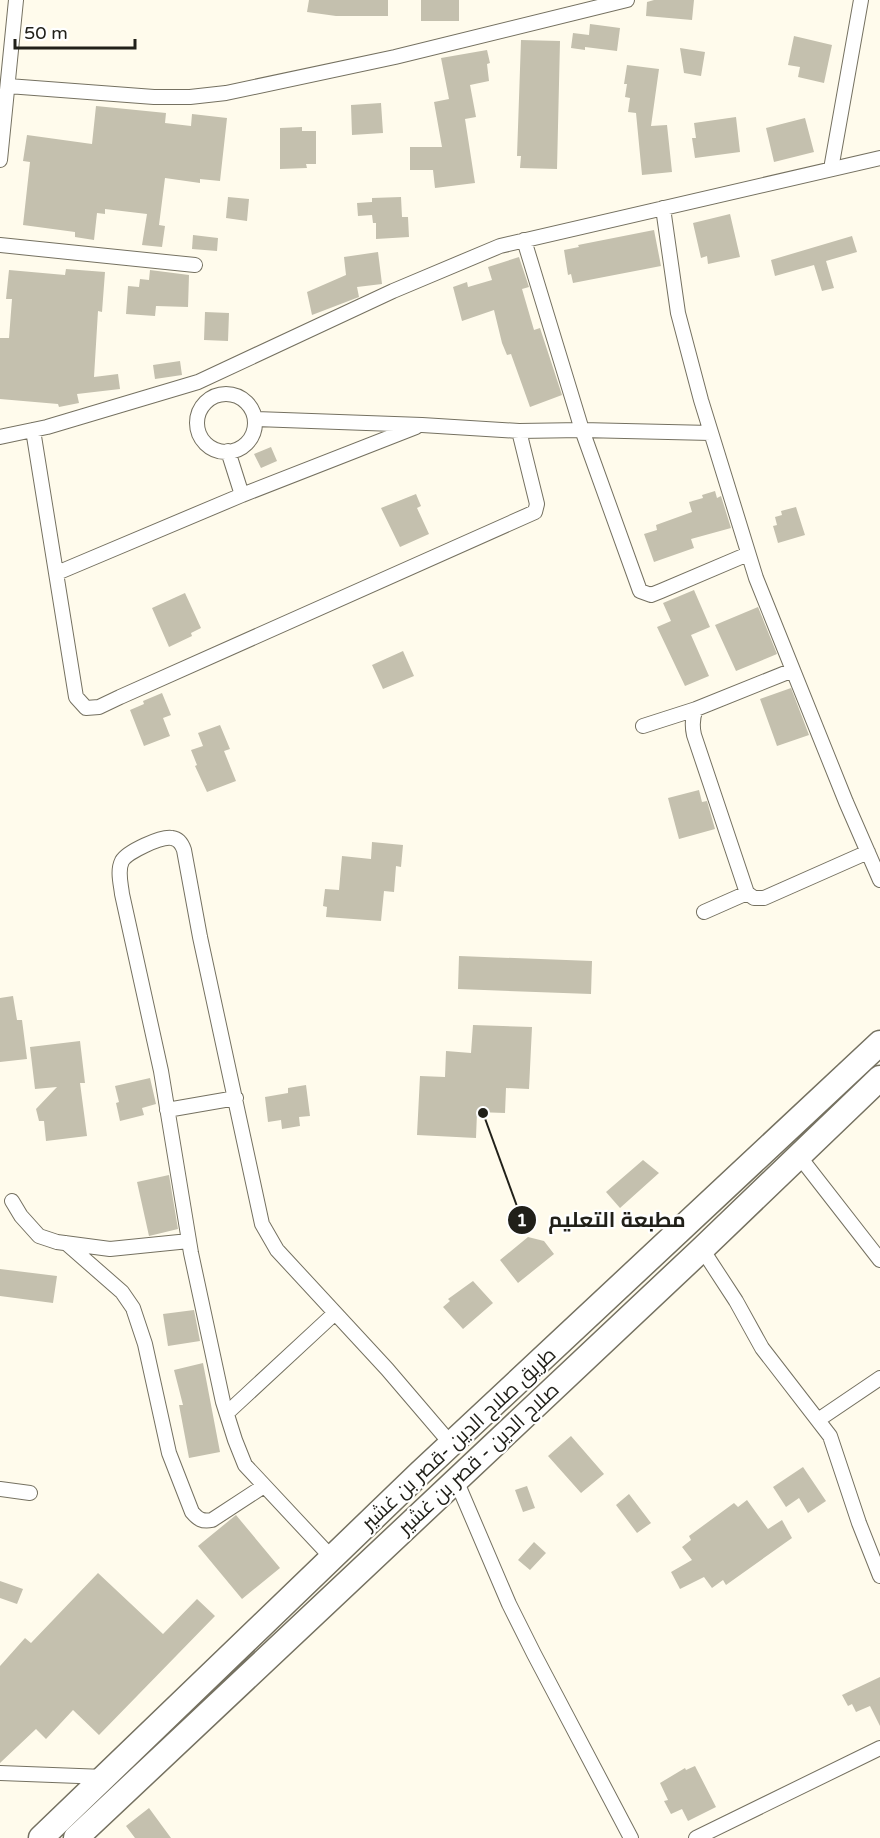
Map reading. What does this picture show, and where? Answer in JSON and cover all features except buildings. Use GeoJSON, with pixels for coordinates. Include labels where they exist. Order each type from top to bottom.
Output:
{"type":"FeatureCollection","features":[{"type":"Feature","properties":{"kind":"highway","name":"طريق صلاح الدين -قصر بن غشير"},"geometry":{"type":"LineString","coordinates":[[41,1838],[332,1558],[880,1043]]}},
{"type":"Feature","properties":{"kind":"highway","name":"صلاح الدين - قصر بن غشير"},"geometry":{"type":"LineString","coordinates":[[76,1838],[702,1250],[880,1078]]}},
{"type":"Feature","properties":{"kind":"street"},"geometry":{"type":"LineString","coordinates":[[0,160],[16,0]]}},
{"type":"Feature","properties":{"kind":"street"},"geometry":{"type":"LineString","coordinates":[[8,86],[154,97],[190,97],[226,93],[395,57],[575,6],[627,0]]}},
{"type":"Feature","properties":{"kind":"street"},"geometry":{"type":"LineString","coordinates":[[831,169],[861,0]]}},
{"type":"Feature","properties":{"kind":"street"},"geometry":{"type":"LineString","coordinates":[[0,438],[108,410],[198,382],[393,291],[500,246],[880,158]]}},
{"type":"Feature","properties":{"kind":"street"},"geometry":{"type":"LineString","coordinates":[[663,208],[678,313],[748,554],[793,670],[880,880]]}},
{"type":"Feature","properties":{"kind":"street"},"geometry":{"type":"LineString","coordinates":[[524,240],[582,430],[640,591],[651,595],[748,554]]}},
{"type":"Feature","properties":{"kind":"street"},"geometry":{"type":"LineString","coordinates":[[0,246],[195,265]]}},
{"type":"Feature","properties":{"kind":"street"},"geometry":{"type":"LineString","coordinates":[[198,382],[208,400]]}},
{"type":"Feature","properties":{"kind":"street"},"geometry":{"type":"LineString","coordinates":[[222,394],[237,395],[250,404],[256,419],[255,430],[249,441],[240,448],[228,451],[219,451],[211,447],[199,433],[198,415],[208,400],[222,394]]}},
{"type":"Feature","properties":{"kind":"street"},"geometry":{"type":"LineString","coordinates":[[256,419],[519,431],[711,433]]}},
{"type":"Feature","properties":{"kind":"street"},"geometry":{"type":"LineString","coordinates":[[57,573],[242,495],[422,425]]}},
{"type":"Feature","properties":{"kind":"street"},"geometry":{"type":"LineString","coordinates":[[33,430],[76,697],[86,708],[99,706],[535,512],[537,504],[519,431]]}},
{"type":"Feature","properties":{"kind":"street"},"geometry":{"type":"LineString","coordinates":[[228,451],[242,495]]}},
{"type":"Feature","properties":{"kind":"street"},"geometry":{"type":"LineString","coordinates":[[643,726],[696,709],[793,670]]}},
{"type":"Feature","properties":{"kind":"street"},"geometry":{"type":"LineString","coordinates":[[696,709],[692,727],[694,735],[747,893],[753,898],[764,898],[868,852]]}},
{"type":"Feature","properties":{"kind":"street"},"geometry":{"type":"LineString","coordinates":[[332,1558],[245,1465],[227,1413],[189,1241],[167,1110],[120,876],[121,863],[130,852],[165,838],[176,839],[182,843],[262,1224],[277,1250],[452,1445]]}},
{"type":"Feature","properties":{"kind":"street"},"geometry":{"type":"LineString","coordinates":[[704,912],[747,893]]}},
{"type":"Feature","properties":{"kind":"street"},"geometry":{"type":"LineString","coordinates":[[167,1110],[236,1098]]}},
{"type":"Feature","properties":{"kind":"street"},"geometry":{"type":"LineString","coordinates":[[799,1156],[880,1260]]}},
{"type":"Feature","properties":{"kind":"street"},"geometry":{"type":"LineString","coordinates":[[12,1201],[21,1216],[39,1236],[66,1243],[110,1249],[189,1241]]}},
{"type":"Feature","properties":{"kind":"street"},"geometry":{"type":"LineString","coordinates":[[66,1243],[122,1292],[133,1308],[146,1344],[170,1453],[192,1512],[198,1519],[212,1520],[264,1486]]}},
{"type":"Feature","properties":{"kind":"street"},"geometry":{"type":"LineString","coordinates":[[702,1250],[736,1301],[762,1348],[830,1436],[859,1523],[880,1576]]}},
{"type":"Feature","properties":{"kind":"street"},"geometry":{"type":"LineString","coordinates":[[227,1413],[335,1313]]}},
{"type":"Feature","properties":{"kind":"street"},"geometry":{"type":"LineString","coordinates":[[818,1420],[880,1377]]}},
{"type":"Feature","properties":{"kind":"street"},"geometry":{"type":"LineString","coordinates":[[456,1480],[519,1624],[631,1838]]}},
{"type":"Feature","properties":{"kind":"street"},"geometry":{"type":"LineString","coordinates":[[0,1489],[30,1492]]}},
{"type":"Feature","properties":{"kind":"street"},"geometry":{"type":"LineString","coordinates":[[696,1838],[880,1748]]}},
{"type":"Feature","properties":{"kind":"street"},"geometry":{"type":"LineString","coordinates":[[0,1773],[105,1777]]}},
{"type":"Feature","properties":{"kind":"place","name":"مطبعة التعليم"},"geometry":{"type":"Point","coordinates":[483,1113]}}]}
